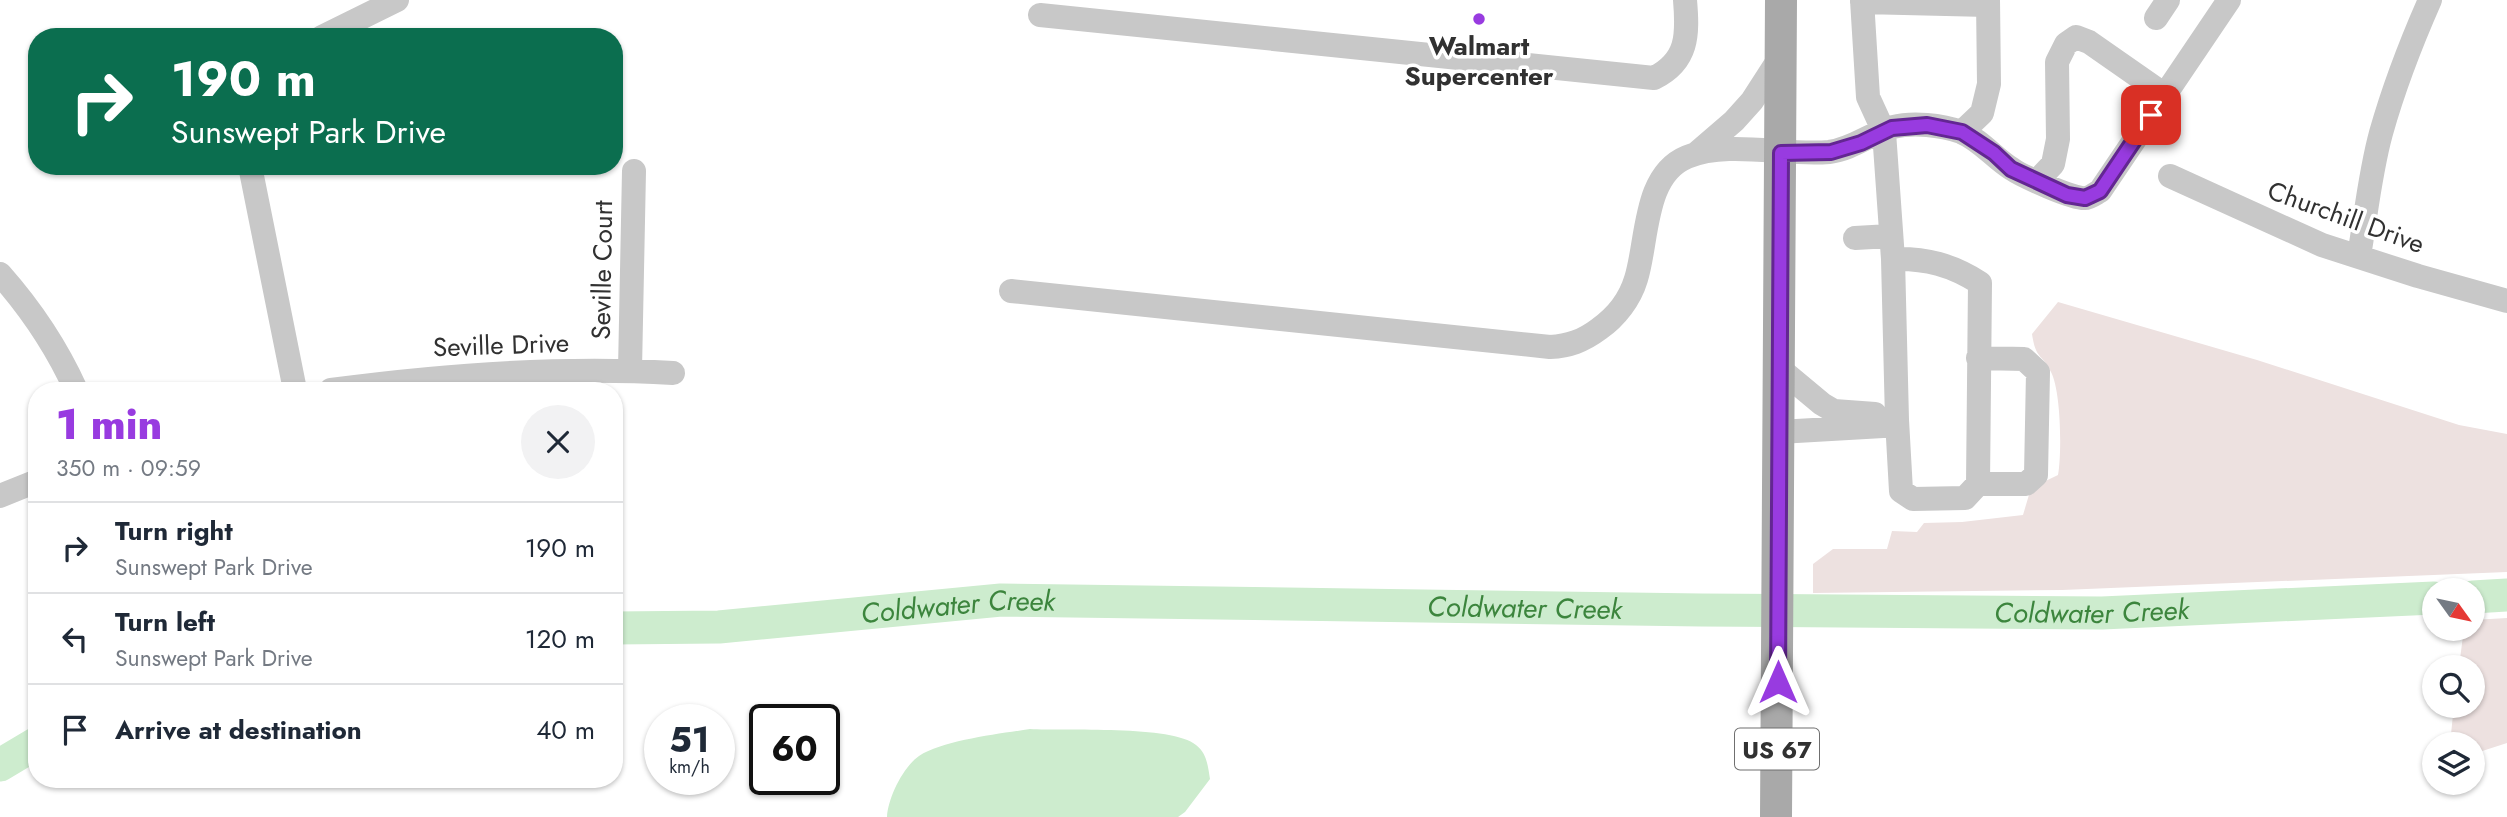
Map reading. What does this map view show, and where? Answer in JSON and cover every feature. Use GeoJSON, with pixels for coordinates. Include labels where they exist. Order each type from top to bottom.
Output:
{"type":"FeatureCollection","features":[{"type":"Feature","properties":{"kind":"main road","name":"US 67"},"geometry":{"type":"LineString","coordinates":[[1776,817],[1781,0]]}},
{"type":"Feature","properties":{"kind":"street"},"geometry":{"type":"LineString","coordinates":[[339,28],[397,0]]}},
{"type":"Feature","properties":{"kind":"street"},"geometry":{"type":"LineString","coordinates":[[1040,15],[1654,78],[1678,61],[1685,42],[1685,0]]}},
{"type":"Feature","properties":{"kind":"street"},"geometry":{"type":"LineString","coordinates":[[1698,152],[1831,152],[1861,143],[1892,128],[1927,125],[1962,132],[1994,153],[2011,169],[2067,195],[2085,198],[2100,191],[2229,0]]}},
{"type":"Feature","properties":{"kind":"street"},"geometry":{"type":"LineString","coordinates":[[2359,256],[2381,134],[2407,52],[2430,0]]}},
{"type":"Feature","properties":{"kind":"street"},"geometry":{"type":"LineString","coordinates":[[1855,238],[1892,248],[1958,269],[1980,283],[1978,484],[1965,498],[1913,499],[1902,491],[1895,420],[1892,248],[1884,132],[1868,97],[1862,1],[1988,2],[1989,84],[1982,113],[1962,132]]}},
{"type":"Feature","properties":{"kind":"street"},"geometry":{"type":"LineString","coordinates":[[2038,180],[2053,164],[2058,139],[2057,62],[2066,44],[2076,37],[2089,42],[2165,95]]}},
{"type":"Feature","properties":{"kind":"street"},"geometry":{"type":"LineString","coordinates":[[1011,291],[1550,347],[1568,346],[1602,327],[1626,300],[1636,280],[1651,203],[1657,188],[1676,161],[1698,152],[1734,121],[1752,101],[1781,56]]}},
{"type":"Feature","properties":{"kind":"street","name":"Seville Court"},"geometry":{"type":"LineString","coordinates":[[630,370],[634,171]]}},
{"type":"Feature","properties":{"kind":"street"},"geometry":{"type":"LineString","coordinates":[[252,175],[293,382]]}},
{"type":"Feature","properties":{"kind":"street","name":"Churchill Drive"},"geometry":{"type":"LineString","coordinates":[[2170,176],[2322,245],[2507,301]]}},
{"type":"Feature","properties":{"kind":"street"},"geometry":{"type":"LineString","coordinates":[[0,274],[24,301],[72,382]]}},
{"type":"Feature","properties":{"kind":"street"},"geometry":{"type":"LineString","coordinates":[[1978,358],[2024,359],[2038,372],[2036,475],[2026,484],[1978,484]]}},
{"type":"Feature","properties":{"kind":"street"},"geometry":{"type":"LineString","coordinates":[[1780,369],[1834,411],[1882,415],[1895,420]]}},
{"type":"Feature","properties":{"kind":"street","name":"Seville Drive"},"geometry":{"type":"LineString","coordinates":[[391,382],[428,377],[630,370],[673,373]]}},
{"type":"Feature","properties":{"kind":"street"},"geometry":{"type":"LineString","coordinates":[[1779,432],[1883,426],[1895,420]]}},
{"type":"Feature","properties":{"kind":"street"},"geometry":{"type":"LineString","coordinates":[[0,496],[28,485]]}},
{"type":"Feature","properties":{"kind":"shaded area"},"geometry":{"type":"Polygon","coordinates":[[[2058,302],[2257,360],[2459,425],[2507,434],[2507,572],[2062,590],[1813,593],[1813,564],[1833,549],[1887,549],[1892,531],[1917,532],[1924,523],[2023,515],[2031,488],[2058,475],[2060,438],[2057,393],[2051,372],[2037,352],[2032,334],[2058,302]]]}},
{"type":"Feature","properties":{"kind":"shaded area"},"geometry":{"type":"Polygon","coordinates":[[[2507,618],[2507,743],[2485,750],[2485,732],[2451,732],[2453,718],[2485,718],[2485,655],[2461,655],[2462,641],[2485,641],[2485,619],[2507,618]]]}},
{"type":"Feature","properties":{"kind":"shaded area"},"geometry":{"type":"Polygon","coordinates":[[[1030,729],[1117,730],[1165,734],[1184,739],[1203,752],[1210,779],[1185,812],[1178,817],[887,817],[897,784],[919,756],[957,742],[1030,729]]]}},
{"type":"Feature","properties":{"kind":"waterway","name":"Coldwater Creek"},"geometry":{"type":"LineString","coordinates":[[2485,596],[2507,595]]}},
{"type":"Feature","properties":{"kind":"waterway","name":"Coldwater Creek"},"geometry":{"type":"LineString","coordinates":[[623,628],[719,627],[1001,600],[2102,613],[2422,599]]}},
{"type":"Feature","properties":{"kind":"waterway","name":"Coldwater Creek"},"geometry":{"type":"LineString","coordinates":[[0,765],[28,748]]}},
{"type":"Feature","properties":{"kind":"place","name":"Walmart Supercenter"},"geometry":{"type":"Point","coordinates":[1479,19]}},
{"type":"Feature","properties":{"kind":"route"},"geometry":{"type":"LineString","coordinates":[[1778,682],[1781,153],[1831,152],[1861,143],[1892,128],[1927,125],[1962,132],[1994,153],[2011,169],[2067,195],[2085,198],[2100,191],[2151,115]]}}]}
